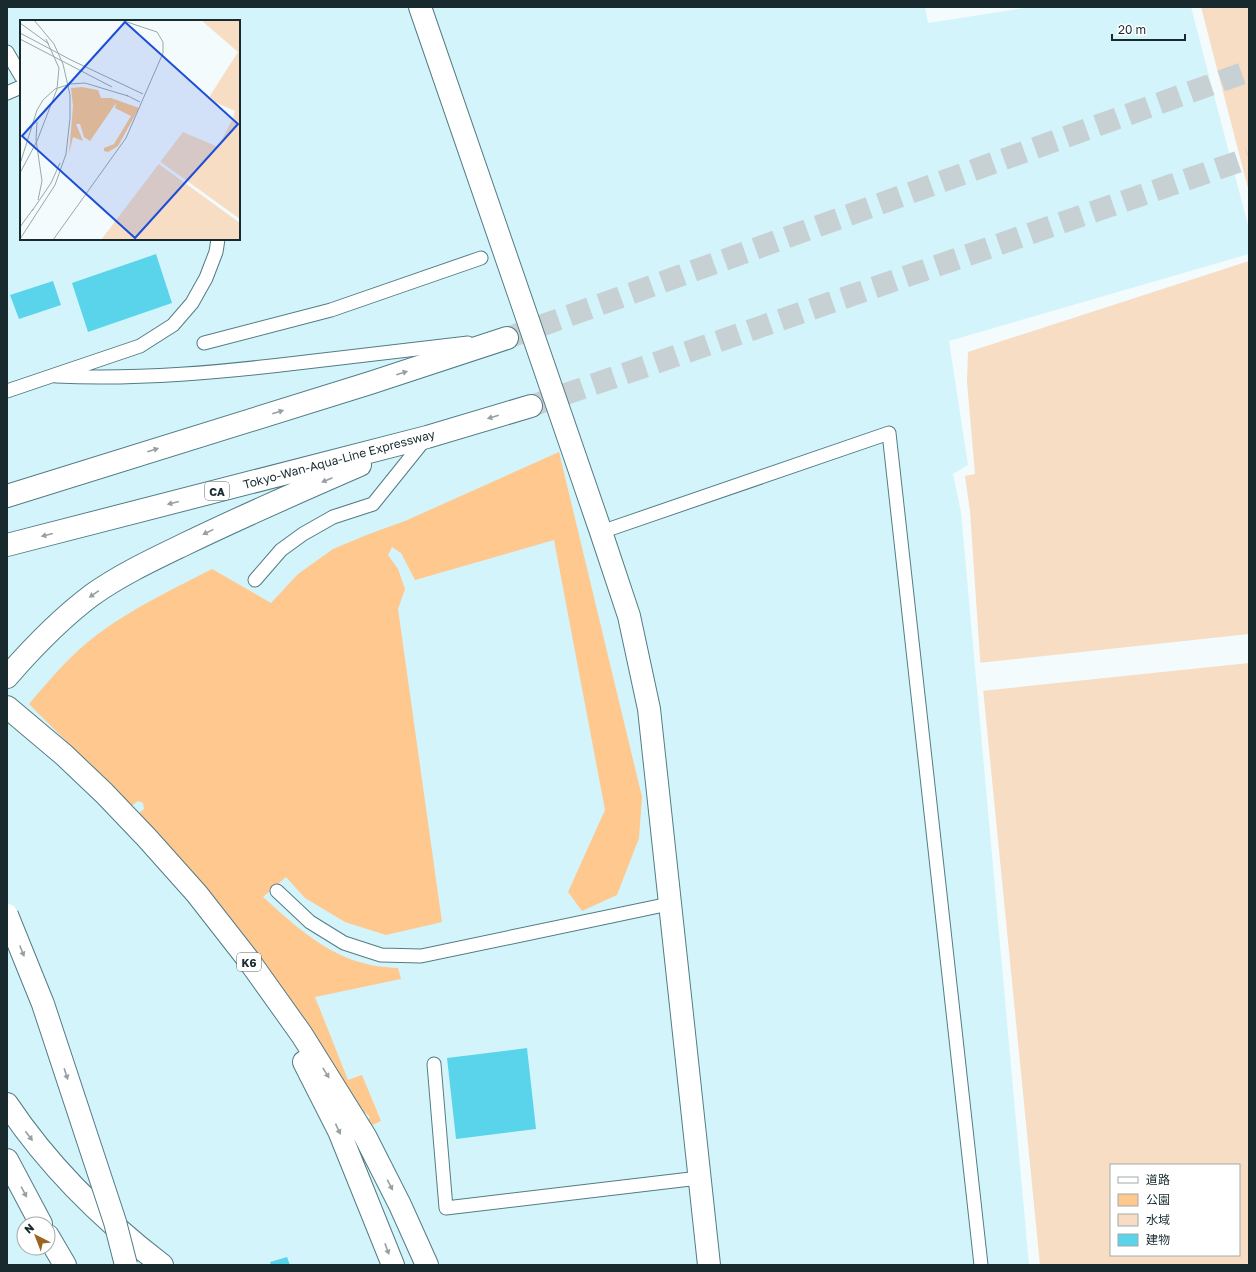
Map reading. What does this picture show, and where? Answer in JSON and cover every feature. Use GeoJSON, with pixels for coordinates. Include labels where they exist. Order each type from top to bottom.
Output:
{"type":"FeatureCollection","features":[{"type":"Feature","properties":{"kind":"main road"},"geometry":{"type":"LineString","coordinates":[[420,7],[601,532],[628,616],[649,709],[709,1265]]}},
{"type":"Feature","properties":{"kind":"main road"},"geometry":{"type":"LineString","coordinates":[[7,496],[370,383],[507,338]]}},
{"type":"Feature","properties":{"kind":"main road","name":"Tokyo-Wan-Aqua-Line Expressway"},"geometry":{"type":"LineString","coordinates":[[7,545],[427,436],[531,406]]}},
{"type":"Feature","properties":{"kind":"main road"},"geometry":{"type":"LineString","coordinates":[[7,678],[30,651],[60,621],[93,595],[128,573],[240,517],[427,436]]}},
{"type":"Feature","properties":{"kind":"main road"},"geometry":{"type":"LineString","coordinates":[[7,484],[116,462]]}},
{"type":"Feature","properties":{"kind":"main road","name":"K6"},"geometry":{"type":"LineString","coordinates":[[7,707],[64,755],[114,804],[197,894],[246,958],[302,1035],[365,1136],[400,1205],[427,1265]]}},
{"type":"Feature","properties":{"kind":"main road"},"geometry":{"type":"LineString","coordinates":[[7,723],[33,743],[117,820],[205,918],[267,1000],[304,1062],[339,1131],[393,1265]]}},
{"type":"Feature","properties":{"kind":"main road"},"geometry":{"type":"LineString","coordinates":[[7,915],[43,1004],[115,1222],[126,1265]]}},
{"type":"Feature","properties":{"kind":"main road"},"geometry":{"type":"LineString","coordinates":[[7,1104],[36,1145],[78,1192],[104,1218],[162,1265]]}},
{"type":"Feature","properties":{"kind":"main road"},"geometry":{"type":"LineString","coordinates":[[7,1160],[37,1216]]}},
{"type":"Feature","properties":{"kind":"main road"},"geometry":{"type":"LineString","coordinates":[[56,1250],[65,1265]]}},
{"type":"Feature","properties":{"kind":"lane"},"geometry":{"type":"LineString","coordinates":[[7,52],[20,74]]}},
{"type":"Feature","properties":{"kind":"lane"},"geometry":{"type":"LineString","coordinates":[[7,93],[20,87]]}},
{"type":"Feature","properties":{"kind":"lane"},"geometry":{"type":"LineString","coordinates":[[7,391],[140,346],[173,325],[192,303],[206,278],[216,252],[218,240]]}},
{"type":"Feature","properties":{"kind":"lane"},"geometry":{"type":"LineString","coordinates":[[204,343],[331,310],[481,258]]}},
{"type":"Feature","properties":{"kind":"lane"},"geometry":{"type":"LineString","coordinates":[[56,376],[80,378],[134,377],[225,372],[507,338]]}},
{"type":"Feature","properties":{"kind":"lane"},"geometry":{"type":"LineString","coordinates":[[601,532],[889,433],[981,1265]]}},
{"type":"Feature","properties":{"kind":"lane"},"geometry":{"type":"LineString","coordinates":[[255,580],[281,550],[303,534],[334,517],[373,504],[427,436]]}},
{"type":"Feature","properties":{"kind":"lane"},"geometry":{"type":"LineString","coordinates":[[277,891],[310,922],[344,943],[381,955],[421,956],[669,904]]}},
{"type":"Feature","properties":{"kind":"lane"},"geometry":{"type":"LineString","coordinates":[[434,1064],[446,1208],[699,1178]]}},
{"type":"Feature","properties":{"kind":"shaded area"},"geometry":{"type":"Polygon","coordinates":[[[7,7],[925,7],[928,23],[1030,7],[1191,7],[1249,229],[1249,254],[949,341],[968,465],[953,474],[961,512],[1029,1265],[7,1265],[7,7]]]}},
{"type":"Feature","properties":{"kind":"green space"},"geometry":{"type":"Polygon","coordinates":[[[559,452],[642,797],[639,838],[617,895],[582,911],[568,892],[605,810],[554,540],[415,580],[401,553],[392,547],[388,555],[398,569],[405,589],[398,609],[442,922],[386,935],[345,922],[305,898],[286,877],[263,897],[298,928],[338,954],[352,960],[371,965],[398,968],[401,979],[315,997],[348,1080],[362,1075],[381,1121],[368,1127],[366,1123],[370,1117],[366,1113],[361,1115],[138,814],[144,809],[143,803],[138,801],[131,806],[29,704],[53,676],[88,641],[139,607],[212,569],[271,603],[298,574],[333,549],[405,521],[559,452]]]}},
{"type":"Feature","properties":{"kind":"water"},"geometry":{"type":"Polygon","coordinates":[[[1201,7],[1249,7],[1249,192],[1201,7]]]}},
{"type":"Feature","properties":{"kind":"water"},"geometry":{"type":"Polygon","coordinates":[[[1249,261],[1249,1265],[1040,1265],[980,658],[970,511],[965,476],[975,474],[967,382],[968,352],[1249,261]]]}},
{"type":"Feature","properties":{"kind":"pier"},"geometry":{"type":"Polygon","coordinates":[[[1249,634],[1249,663],[981,691],[978,663],[1249,634]]]}},
{"type":"Feature","properties":{"kind":"building"},"geometry":{"type":"Polygon","coordinates":[[[156,254],[172,303],[88,332],[72,283],[156,254]]]}},
{"type":"Feature","properties":{"kind":"building"},"geometry":{"type":"Polygon","coordinates":[[[53,281],[61,305],[19,319],[10,295],[53,281]]]}},
{"type":"Feature","properties":{"kind":"building"},"geometry":{"type":"Polygon","coordinates":[[[527,1048],[536,1129],[456,1139],[447,1058],[527,1048]]]}},
{"type":"Feature","properties":{"kind":"building"},"geometry":{"type":"Polygon","coordinates":[[[287,1257],[290,1265],[271,1265],[270,1262],[287,1257]]]}},
{"type":"Feature","properties":{"kind":"tunnel"},"geometry":{"type":"LineString","coordinates":[[507,338],[1249,71]]}},
{"type":"Feature","properties":{"kind":"tunnel"},"geometry":{"type":"LineString","coordinates":[[531,406],[1249,158]]}}]}
